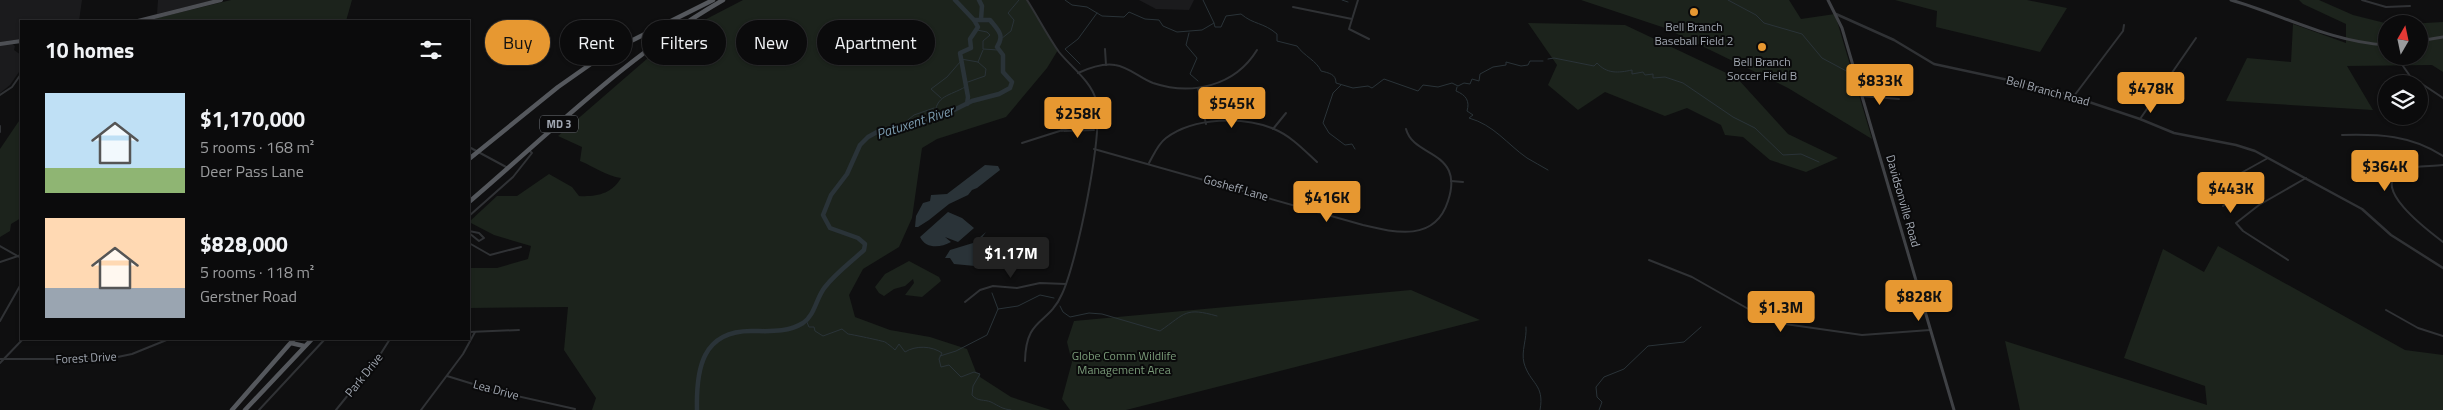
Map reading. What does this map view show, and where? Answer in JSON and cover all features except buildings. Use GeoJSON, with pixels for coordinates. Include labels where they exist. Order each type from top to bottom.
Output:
{"type":"FeatureCollection","features":[{"type":"Feature","properties":{"kind":"highway","name":"MD 3"},"geometry":{"type":"LineString","coordinates":[[470,158],[559,86],[605,54],[713,0]]}},
{"type":"Feature","properties":{"kind":"highway","name":"MD 3"},"geometry":{"type":"LineString","coordinates":[[470,201],[649,47],[683,23],[723,0]]}},
{"type":"Feature","properties":{"kind":"highway"},"geometry":{"type":"LineString","coordinates":[[245,410],[311,340]]}},
{"type":"Feature","properties":{"kind":"highway"},"geometry":{"type":"LineString","coordinates":[[232,410],[292,341],[304,346]]}},
{"type":"Feature","properties":{"kind":"main road"},"geometry":{"type":"LineString","coordinates":[[142,20],[221,0]]}},
{"type":"Feature","properties":{"kind":"main road","name":"Davidsonville Road"},"geometry":{"type":"LineString","coordinates":[[1828,0],[1836,14],[1862,96],[1954,410]]}},
{"type":"Feature","properties":{"kind":"main road"},"geometry":{"type":"LineString","coordinates":[[2231,0],[2265,10],[2341,39],[2378,44]]}},
{"type":"Feature","properties":{"kind":"main road"},"geometry":{"type":"LineString","coordinates":[[2428,40],[2443,37]]}},
{"type":"Feature","properties":{"kind":"main road"},"geometry":{"type":"LineString","coordinates":[[0,44],[20,41]]}},
{"type":"Feature","properties":{"kind":"street"},"geometry":{"type":"LineString","coordinates":[[1025,361],[1025,343],[1031,328],[1057,304],[1066,284],[1084,211],[1094,149],[1096,100],[1078,73],[1063,56],[1027,0]]}},
{"type":"Feature","properties":{"kind":"street"},"geometry":{"type":"LineString","coordinates":[[1358,0],[1350,30],[1369,39]]}},
{"type":"Feature","properties":{"kind":"street"},"geometry":{"type":"LineString","coordinates":[[2362,0],[2386,7],[2410,6]]}},
{"type":"Feature","properties":{"kind":"street"},"geometry":{"type":"LineString","coordinates":[[1293,6],[1352,19]]}},
{"type":"Feature","properties":{"kind":"street","name":"Bell Branch Road"},"geometry":{"type":"LineString","coordinates":[[1836,14],[1894,40],[1934,64],[2074,96],[2174,133],[2241,146],[2268,158],[2360,208],[2391,235],[2443,268]]}},
{"type":"Feature","properties":{"kind":"street"},"geometry":{"type":"LineString","coordinates":[[2074,96],[2124,31],[2124,25]]}},
{"type":"Feature","properties":{"kind":"street"},"geometry":{"type":"LineString","coordinates":[[2140,119],[2196,38]]}},
{"type":"Feature","properties":{"kind":"street"},"geometry":{"type":"LineString","coordinates":[[1105,48],[1106,65]]}},
{"type":"Feature","properties":{"kind":"street"},"geometry":{"type":"LineString","coordinates":[[1078,73],[1106,65],[1124,67],[1146,80],[1167,86],[1198,88],[1217,84],[1236,76],[1249,64],[1258,50]]}},
{"type":"Feature","properties":{"kind":"street"},"geometry":{"type":"LineString","coordinates":[[2400,65],[2413,79],[2443,98]]}},
{"type":"Feature","properties":{"kind":"street"},"geometry":{"type":"LineString","coordinates":[[0,95],[11,88],[20,75]]}},
{"type":"Feature","properties":{"kind":"street"},"geometry":{"type":"LineString","coordinates":[[1198,88],[1206,124]]}},
{"type":"Feature","properties":{"kind":"street"},"geometry":{"type":"LineString","coordinates":[[1862,96],[1899,99]]}},
{"type":"Feature","properties":{"kind":"street"},"geometry":{"type":"LineString","coordinates":[[1056,100],[1055,111],[1062,131]]}},
{"type":"Feature","properties":{"kind":"street"},"geometry":{"type":"LineString","coordinates":[[1273,129],[1286,113]]}},
{"type":"Feature","properties":{"kind":"street"},"geometry":{"type":"LineString","coordinates":[[1149,163],[1160,144],[1170,135],[1180,130],[1206,124],[1242,121],[1273,129],[1289,138],[1317,162]]}},
{"type":"Feature","properties":{"kind":"street"},"geometry":{"type":"LineString","coordinates":[[0,126],[0,132]]}},
{"type":"Feature","properties":{"kind":"street"},"geometry":{"type":"LineString","coordinates":[[1022,143],[1076,127],[1095,126]]}},
{"type":"Feature","properties":{"kind":"street"},"geometry":{"type":"LineString","coordinates":[[1406,129],[1407,135],[1414,143],[1441,161],[1448,170],[1451,182],[1464,182]]}},
{"type":"Feature","properties":{"kind":"street"},"geometry":{"type":"LineString","coordinates":[[1062,131],[1095,130]]}},
{"type":"Feature","properties":{"kind":"street"},"geometry":{"type":"LineString","coordinates":[[2342,135],[2403,136],[2424,144],[2443,156]]}},
{"type":"Feature","properties":{"kind":"street"},"geometry":{"type":"LineString","coordinates":[[470,148],[508,168]]}},
{"type":"Feature","properties":{"kind":"street","name":"Gosheff Lane"},"geometry":{"type":"LineString","coordinates":[[1094,149],[1346,220],[1399,233],[1422,230],[1438,220],[1445,210],[1451,182]]}},
{"type":"Feature","properties":{"kind":"street"},"geometry":{"type":"LineString","coordinates":[[470,215],[530,157],[532,153],[529,150]]}},
{"type":"Feature","properties":{"kind":"street"},"geometry":{"type":"LineString","coordinates":[[2223,206],[2238,191],[2235,182],[2237,176],[2268,158]]}},
{"type":"Feature","properties":{"kind":"street"},"geometry":{"type":"LineString","coordinates":[[2443,165],[2402,171],[2396,175],[2392,185],[2395,195],[2408,212],[2443,242]]}},
{"type":"Feature","properties":{"kind":"street"},"geometry":{"type":"LineString","coordinates":[[2288,260],[2243,231],[2236,223],[2258,205],[2306,178]]}},
{"type":"Feature","properties":{"kind":"street"},"geometry":{"type":"LineString","coordinates":[[470,232],[479,233],[484,238],[479,241],[470,233]]}},
{"type":"Feature","properties":{"kind":"street"},"geometry":{"type":"LineString","coordinates":[[470,244],[490,255],[521,247]]}},
{"type":"Feature","properties":{"kind":"street"},"geometry":{"type":"LineString","coordinates":[[1,245],[20,257]]}},
{"type":"Feature","properties":{"kind":"street"},"geometry":{"type":"LineString","coordinates":[[0,262],[20,257]]}},
{"type":"Feature","properties":{"kind":"street"},"geometry":{"type":"LineString","coordinates":[[1649,260],[1692,277],[1766,319],[1778,323],[1862,335],[1930,330]]}},
{"type":"Feature","properties":{"kind":"street"},"geometry":{"type":"LineString","coordinates":[[965,302],[980,290],[993,286],[1017,288],[1040,283],[1066,284]]}},
{"type":"Feature","properties":{"kind":"street"},"geometry":{"type":"LineString","coordinates":[[0,321],[20,286]]}},
{"type":"Feature","properties":{"kind":"street"},"geometry":{"type":"LineString","coordinates":[[2386,310],[2418,328],[2443,336]]}},
{"type":"Feature","properties":{"kind":"street"},"geometry":{"type":"LineString","coordinates":[[470,332],[520,330]]}},
{"type":"Feature","properties":{"kind":"street"},"geometry":{"type":"LineString","coordinates":[[421,410],[468,346],[475,332]]}},
{"type":"Feature","properties":{"kind":"street"},"geometry":{"type":"LineString","coordinates":[[0,363],[22,340]]}},
{"type":"Feature","properties":{"kind":"street","name":"Forest Drive"},"geometry":{"type":"LineString","coordinates":[[0,359],[108,358],[132,354],[167,340]]}},
{"type":"Feature","properties":{"kind":"street"},"geometry":{"type":"LineString","coordinates":[[259,410],[324,340]]}},
{"type":"Feature","properties":{"kind":"street","name":"Park Drive"},"geometry":{"type":"LineString","coordinates":[[336,410],[378,358],[389,340]]}},
{"type":"Feature","properties":{"kind":"street","name":"Lea Drive"},"geometry":{"type":"LineString","coordinates":[[447,376],[499,392],[575,409]]}},
{"type":"Feature","properties":{"kind":"shaded area"},"geometry":{"type":"Polygon","coordinates":[[[0,0],[82,0],[79,20],[20,20],[20,39],[0,42],[0,0]]]}},
{"type":"Feature","properties":{"kind":"shaded area"},"geometry":{"type":"Polygon","coordinates":[[[158,0],[214,0],[157,14],[158,0]]]}},
{"type":"Feature","properties":{"kind":"shaded area"},"geometry":{"type":"Polygon","coordinates":[[[1139,0],[1194,0],[1189,10],[1156,9],[1139,0]]]}},
{"type":"Feature","properties":{"kind":"shaded area"},"geometry":{"type":"Polygon","coordinates":[[[12,44],[15,46],[14,50],[20,54],[20,70],[10,85],[0,93],[0,45],[12,44]]]}},
{"type":"Feature","properties":{"kind":"shaded area"},"geometry":{"type":"Polygon","coordinates":[[[985,165],[998,166],[1000,170],[968,195],[949,204],[929,220],[915,227],[916,216],[923,203],[930,201],[931,195],[947,194],[985,165]]]}},
{"type":"Feature","properties":{"kind":"shaded area"},"geometry":{"type":"Polygon","coordinates":[[[948,212],[962,218],[974,228],[958,242],[945,237],[951,242],[938,246],[926,244],[920,237],[948,212]]]}},
{"type":"Feature","properties":{"kind":"shaded area"},"geometry":{"type":"Polygon","coordinates":[[[986,232],[976,246],[986,258],[985,263],[975,266],[954,264],[950,258],[945,258],[950,250],[973,243],[986,232]]]}},
{"type":"Feature","properties":{"kind":"green space"},"geometry":{"type":"Polygon","coordinates":[[[231,0],[352,0],[346,20],[149,20],[231,0]]]}},
{"type":"Feature","properties":{"kind":"green space"},"geometry":{"type":"Polygon","coordinates":[[[743,0],[1027,0],[1058,50],[1047,68],[1006,117],[937,139],[922,148],[912,218],[899,247],[863,269],[849,295],[855,317],[890,330],[930,337],[967,349],[976,372],[980,374],[980,377],[1011,397],[1051,410],[592,410],[596,398],[564,350],[568,307],[470,308],[470,268],[497,268],[528,259],[531,246],[494,235],[470,223],[497,196],[517,196],[549,174],[572,187],[579,196],[597,195],[608,191],[621,178],[605,173],[580,161],[582,147],[558,136],[642,63],[642,65],[726,65],[726,20],[704,20],[743,0]]]}},
{"type":"Feature","properties":{"kind":"green space"},"geometry":{"type":"Polygon","coordinates":[[[1581,0],[1789,0],[1801,19],[1835,14],[1872,139],[1788,88],[1665,28],[1581,0]]]}},
{"type":"Feature","properties":{"kind":"green space"},"geometry":{"type":"Polygon","coordinates":[[[1895,0],[2027,0],[2067,8],[2040,52],[1936,27],[1937,11],[1895,0]]]}},
{"type":"Feature","properties":{"kind":"green space"},"geometry":{"type":"Polygon","coordinates":[[[2299,0],[2319,0],[2353,15],[2378,21],[2378,65],[2428,65],[2428,23],[2443,22],[2443,72],[2432,65],[2347,66],[2373,110],[2226,101],[2247,58],[2291,62],[2293,24],[2346,43],[2346,24],[2303,4],[2299,0]]]}},
{"type":"Feature","properties":{"kind":"green space"},"geometry":{"type":"Polygon","coordinates":[[[1528,23],[1625,25],[1737,78],[1788,134],[1838,158],[1806,172],[1770,160],[1743,137],[1725,135],[1721,125],[1687,108],[1665,116],[1605,92],[1578,110],[1548,85],[1557,65],[1528,23]]]}},
{"type":"Feature","properties":{"kind":"green space"},"geometry":{"type":"Polygon","coordinates":[[[20,119],[20,219],[11,224],[10,231],[0,237],[0,149],[20,119]]]}},
{"type":"Feature","properties":{"kind":"green space"},"geometry":{"type":"Polygon","coordinates":[[[2218,246],[2405,350],[2443,355],[2443,410],[2020,410],[2005,341],[2207,405],[2205,386],[2124,358],[2163,249],[2204,272],[2218,246]]]}},
{"type":"Feature","properties":{"kind":"green space"},"geometry":{"type":"Polygon","coordinates":[[[909,261],[939,277],[941,281],[922,297],[905,295],[914,283],[913,279],[905,286],[894,289],[884,296],[879,293],[875,287],[885,274],[909,261]]]}},
{"type":"Feature","properties":{"kind":"green space","name":"Globe Comm Wildlife Management Area"},"geometry":{"type":"Polygon","coordinates":[[[1411,290],[1480,320],[1126,410],[1070,410],[1062,399],[1072,362],[1067,342],[1074,321],[1411,290]]]}},
{"type":"Feature","properties":{"kind":"waterway","name":"Patuxent River"},"geometry":{"type":"LineString","coordinates":[[955,0],[974,20]]}},
{"type":"Feature","properties":{"kind":"waterway"},"geometry":{"type":"LineString","coordinates":[[979,0],[982,6],[981,19]]}},
{"type":"Feature","properties":{"kind":"waterway"},"geometry":{"type":"LineString","coordinates":[[1001,39],[1011,31],[1014,20],[1008,13],[1019,0]]}},
{"type":"Feature","properties":{"kind":"waterway"},"geometry":{"type":"LineString","coordinates":[[1065,0],[1072,5],[1087,7],[1097,13]]}},
{"type":"Feature","properties":{"kind":"waterway"},"geometry":{"type":"LineString","coordinates":[[1203,0],[1214,23]]}},
{"type":"Feature","properties":{"kind":"waterway"},"geometry":{"type":"LineString","coordinates":[[1342,0],[1348,2]]}},
{"type":"Feature","properties":{"kind":"waterway"},"geometry":{"type":"LineString","coordinates":[[1728,0],[1756,15],[1764,23],[1802,34],[1822,58],[1850,73]]}},
{"type":"Feature","properties":{"kind":"waterway"},"geometry":{"type":"LineString","coordinates":[[1097,13],[1102,16],[1124,17],[1129,12],[1145,19],[1159,20],[1163,26],[1177,32],[1202,30],[1214,23]]}},
{"type":"Feature","properties":{"kind":"waterway"},"geometry":{"type":"LineString","coordinates":[[1080,64],[1065,49],[1078,39],[1097,13]]}},
{"type":"Feature","properties":{"kind":"waterway"},"geometry":{"type":"LineString","coordinates":[[1214,23],[1215,27],[1221,27],[1226,16],[1241,14],[1272,30],[1277,34],[1277,41],[1297,46],[1317,64],[1321,71],[1333,76],[1336,83],[1353,88],[1368,86],[1372,88],[1384,79],[1418,91],[1423,85],[1438,87],[1452,83],[1458,86],[1464,83],[1470,84],[1472,79],[1479,81],[1480,74],[1493,67],[1506,65],[1506,62],[1521,66],[1528,65],[1530,61],[1543,61]]}},
{"type":"Feature","properties":{"kind":"waterway"},"geometry":{"type":"LineString","coordinates":[[967,103],[968,97],[960,53],[971,48],[970,39],[978,27],[974,20]]}},
{"type":"Feature","properties":{"kind":"waterway","name":"Patuxent River"},"geometry":{"type":"LineString","coordinates":[[967,103],[999,94],[1010,88],[1012,82],[1003,72],[1003,55],[997,47],[1000,39],[998,30],[990,20],[974,20]]}},
{"type":"Feature","properties":{"kind":"waterway"},"geometry":{"type":"LineString","coordinates":[[977,30],[987,32],[990,35],[983,41],[983,49],[998,50]]}},
{"type":"Feature","properties":{"kind":"waterway"},"geometry":{"type":"LineString","coordinates":[[1189,33],[1186,45],[1197,58],[1190,74],[1198,81]]}},
{"type":"Feature","properties":{"kind":"waterway"},"geometry":{"type":"LineString","coordinates":[[978,62],[983,50]]}},
{"type":"Feature","properties":{"kind":"waterway"},"geometry":{"type":"LineString","coordinates":[[1548,59],[1554,58],[1594,66],[1597,63],[1609,71],[1632,70],[1632,74],[1643,72],[1645,75],[1653,74],[1653,78],[1665,77],[1683,83],[1733,117],[1755,128],[1783,155],[1801,154],[1819,162]]}},
{"type":"Feature","properties":{"kind":"waterway"},"geometry":{"type":"LineString","coordinates":[[961,59],[978,62]]}},
{"type":"Feature","properties":{"kind":"waterway"},"geometry":{"type":"LineString","coordinates":[[941,98],[931,89],[947,77],[960,62]]}},
{"type":"Feature","properties":{"kind":"waterway"},"geometry":{"type":"LineString","coordinates":[[965,83],[985,76],[986,69],[978,62]]}},
{"type":"Feature","properties":{"kind":"waterway"},"geometry":{"type":"LineString","coordinates":[[1860,78],[1866,82]]}},
{"type":"Feature","properties":{"kind":"waterway"},"geometry":{"type":"LineString","coordinates":[[1341,85],[1333,93],[1323,123],[1329,133],[1345,145],[1352,144],[1355,149]]}},
{"type":"Feature","properties":{"kind":"waterway"},"geometry":{"type":"LineString","coordinates":[[935,116],[938,104],[944,97],[965,87]]}},
{"type":"Feature","properties":{"kind":"waterway"},"geometry":{"type":"LineString","coordinates":[[1457,87],[1456,91],[1465,96],[1468,107],[1467,111],[1473,115],[1469,118],[1486,125],[1520,153],[1548,170]]}},
{"type":"Feature","properties":{"kind":"waterway","name":"Patuxent River"},"geometry":{"type":"LineString","coordinates":[[697,410],[698,380],[705,355],[712,345],[722,338],[735,333],[784,330],[803,323],[810,316],[825,287],[864,250],[865,244],[858,238],[830,228],[823,215],[831,195],[847,174],[860,145],[877,132],[906,127],[952,111],[967,103]]}},
{"type":"Feature","properties":{"kind":"waterway"},"geometry":{"type":"LineString","coordinates":[[898,128],[914,115],[934,108]]}},
{"type":"Feature","properties":{"kind":"waterway"},"geometry":{"type":"LineString","coordinates":[[992,293],[998,309]]}},
{"type":"Feature","properties":{"kind":"waterway"},"geometry":{"type":"LineString","coordinates":[[998,309],[1018,306],[1040,295],[1054,298]]}},
{"type":"Feature","properties":{"kind":"waterway"},"geometry":{"type":"LineString","coordinates":[[1060,306],[1063,312],[1070,317],[1089,313],[1102,314],[1160,331],[1186,313],[1198,312],[1217,316]]}},
{"type":"Feature","properties":{"kind":"waterway"},"geometry":{"type":"LineString","coordinates":[[941,356],[956,351],[987,335],[998,309]]}},
{"type":"Feature","properties":{"kind":"waterway"},"geometry":{"type":"LineString","coordinates":[[806,320],[809,327],[814,327],[815,331],[823,336],[842,329],[848,334],[885,342],[895,350],[899,344],[905,352],[919,347],[929,348],[942,353],[941,356]]}},
{"type":"Feature","properties":{"kind":"waterway"},"geometry":{"type":"LineString","coordinates":[[1526,327],[1524,363],[1539,389],[1540,410]]}},
{"type":"Feature","properties":{"kind":"waterway"},"geometry":{"type":"LineString","coordinates":[[1599,410],[1602,402],[1597,397],[1596,387],[1604,377],[1624,369],[1648,346],[1684,342],[1701,327]]}},
{"type":"Feature","properties":{"kind":"waterway"},"geometry":{"type":"LineString","coordinates":[[941,356],[939,359],[941,367],[949,365],[961,377],[974,372],[980,374],[973,386],[972,395],[974,397],[1011,410]]}},
{"type":"Feature","properties":{"kind":"place","name":"Bell Branch Baseball Field 2"},"geometry":{"type":"Point","coordinates":[1694,12]}},
{"type":"Feature","properties":{"kind":"place","name":"Bell Branch Soccer Field B"},"geometry":{"type":"Point","coordinates":[1762,47]}}]}
